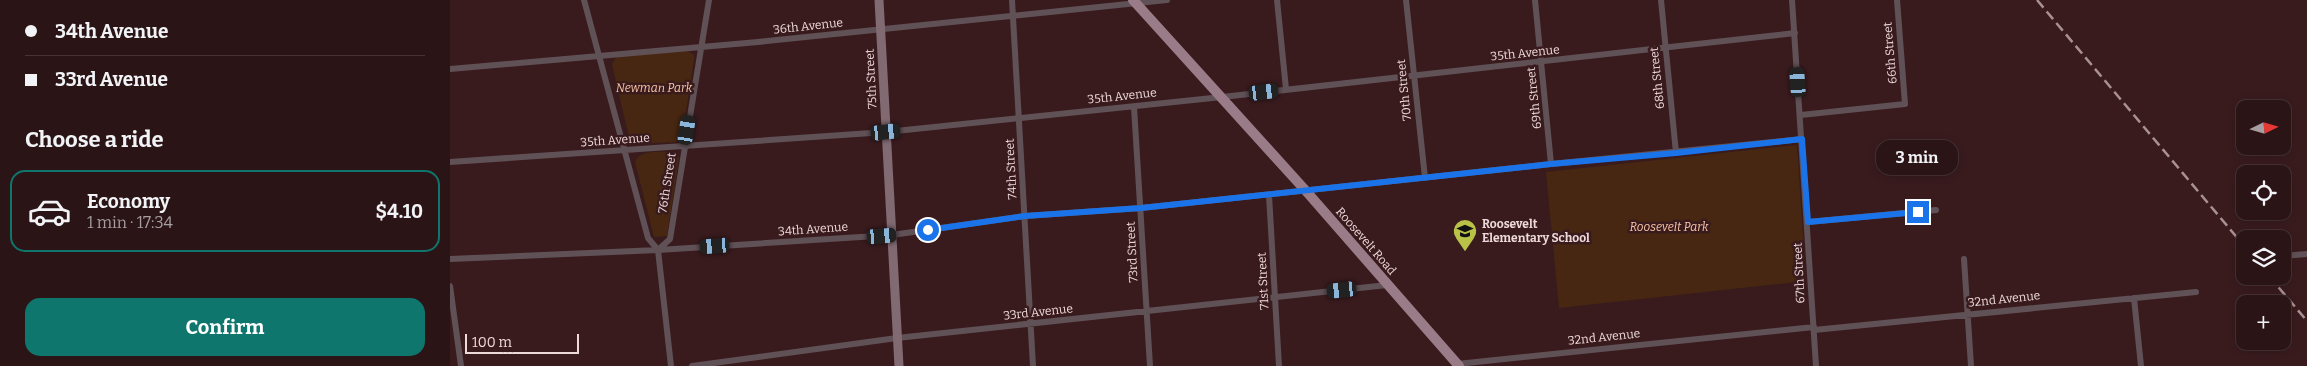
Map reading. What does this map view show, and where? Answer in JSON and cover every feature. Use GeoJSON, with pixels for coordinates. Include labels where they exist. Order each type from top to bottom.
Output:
{"type":"FeatureCollection","features":[{"type":"Feature","properties":{"kind":"main road","name":"Roosevelt Road"},"geometry":{"type":"LineString","coordinates":[[1134,2],[1306,191],[1458,365]]}},
{"type":"Feature","properties":{"kind":"street"},"geometry":{"type":"LineString","coordinates":[[584,0],[648,238],[658,250],[671,366]]}},
{"type":"Feature","properties":{"kind":"street","name":"76th Street"},"geometry":{"type":"LineString","coordinates":[[658,250],[670,240],[709,0]]}},
{"type":"Feature","properties":{"kind":"street","name":"75th Street"},"geometry":{"type":"LineString","coordinates":[[878,0],[899,366]]}},
{"type":"Feature","properties":{"kind":"street","name":"74th Street"},"geometry":{"type":"LineString","coordinates":[[1012,0],[1033,366]]}},
{"type":"Feature","properties":{"kind":"street","name":"36th Avenue"},"geometry":{"type":"LineString","coordinates":[[450,69],[881,30],[1167,0]]}},
{"type":"Feature","properties":{"kind":"street"},"geometry":{"type":"LineString","coordinates":[[1278,0],[1286,89]]}},
{"type":"Feature","properties":{"kind":"street","name":"70th Street"},"geometry":{"type":"LineString","coordinates":[[1406,0],[1425,178]]}},
{"type":"Feature","properties":{"kind":"street","name":"69th Street"},"geometry":{"type":"LineString","coordinates":[[1535,0],[1551,164]]}},
{"type":"Feature","properties":{"kind":"street","name":"68th Street"},"geometry":{"type":"LineString","coordinates":[[1661,0],[1676,153]]}},
{"type":"Feature","properties":{"kind":"street","name":"67th Street"},"geometry":{"type":"LineString","coordinates":[[1792,0],[1801,114],[1816,366]]}},
{"type":"Feature","properties":{"kind":"street","name":"66th Street"},"geometry":{"type":"LineString","coordinates":[[1801,114],[1905,104],[1897,0]]}},
{"type":"Feature","properties":{"kind":"street","name":"35th Avenue"},"geometry":{"type":"LineString","coordinates":[[450,162],[886,132],[1542,63],[1795,33]]}},
{"type":"Feature","properties":{"kind":"street","name":"73rd Street"},"geometry":{"type":"LineString","coordinates":[[1134,107],[1150,366]]}},
{"type":"Feature","properties":{"kind":"street","name":"34th Avenue"},"geometry":{"type":"LineString","coordinates":[[450,260],[658,250],[892,235],[1025,216],[1141,208],[1802,139]]}},
{"type":"Feature","properties":{"kind":"street","name":"71st Street"},"geometry":{"type":"LineString","coordinates":[[1269,195],[1279,366]]}},
{"type":"Feature","properties":{"kind":"street"},"geometry":{"type":"LineString","coordinates":[[1808,222],[1936,210]]}},
{"type":"Feature","properties":{"kind":"street"},"geometry":{"type":"LineString","coordinates":[[2291,255],[2307,254]]}},
{"type":"Feature","properties":{"kind":"street"},"geometry":{"type":"LineString","coordinates":[[1964,258],[1972,366]]}},
{"type":"Feature","properties":{"kind":"street","name":"33rd Avenue"},"geometry":{"type":"LineString","coordinates":[[692,366],[897,338],[1387,285]]}},
{"type":"Feature","properties":{"kind":"street"},"geometry":{"type":"LineString","coordinates":[[450,286],[461,366]]}},
{"type":"Feature","properties":{"kind":"street","name":"32nd Avenue"},"geometry":{"type":"LineString","coordinates":[[1458,365],[1814,328],[2196,292]]}},
{"type":"Feature","properties":{"kind":"street"},"geometry":{"type":"LineString","coordinates":[[2134,298],[2141,366]]}},
{"type":"Feature","properties":{"kind":"green space","name":"Newman Park"},"geometry":{"type":"Polygon","coordinates":[[[688,51],[694,55],[694,59],[682,138],[676,142],[633,144],[630,142],[612,64],[617,56],[688,51]]]}},
{"type":"Feature","properties":{"kind":"green space","name":"Roosevelt Park"},"geometry":{"type":"Polygon","coordinates":[[[1797,145],[1806,281],[1559,308],[1546,172],[1797,145]]]}},
{"type":"Feature","properties":{"kind":"green space"},"geometry":{"type":"Polygon","coordinates":[[[674,152],[679,158],[667,236],[654,237],[635,162],[637,158],[646,153],[674,152]]]}},
{"type":"Feature","properties":{"kind":"railway"},"geometry":{"type":"LineString","coordinates":[[2037,0],[2236,236]]}},
{"type":"Feature","properties":{"kind":"railway"},"geometry":{"type":"LineString","coordinates":[[2277,285],[2307,321]]}},
{"type":"Feature","properties":{"kind":"place","name":"Roosevelt Elementary School"},"geometry":{"type":"Point","coordinates":[1465,252]}},
{"type":"Feature","properties":{"kind":"route"},"geometry":{"type":"LineString","coordinates":[[928,230],[1025,216],[1141,208],[1802,139],[1808,222],[1918,212]]}}]}
